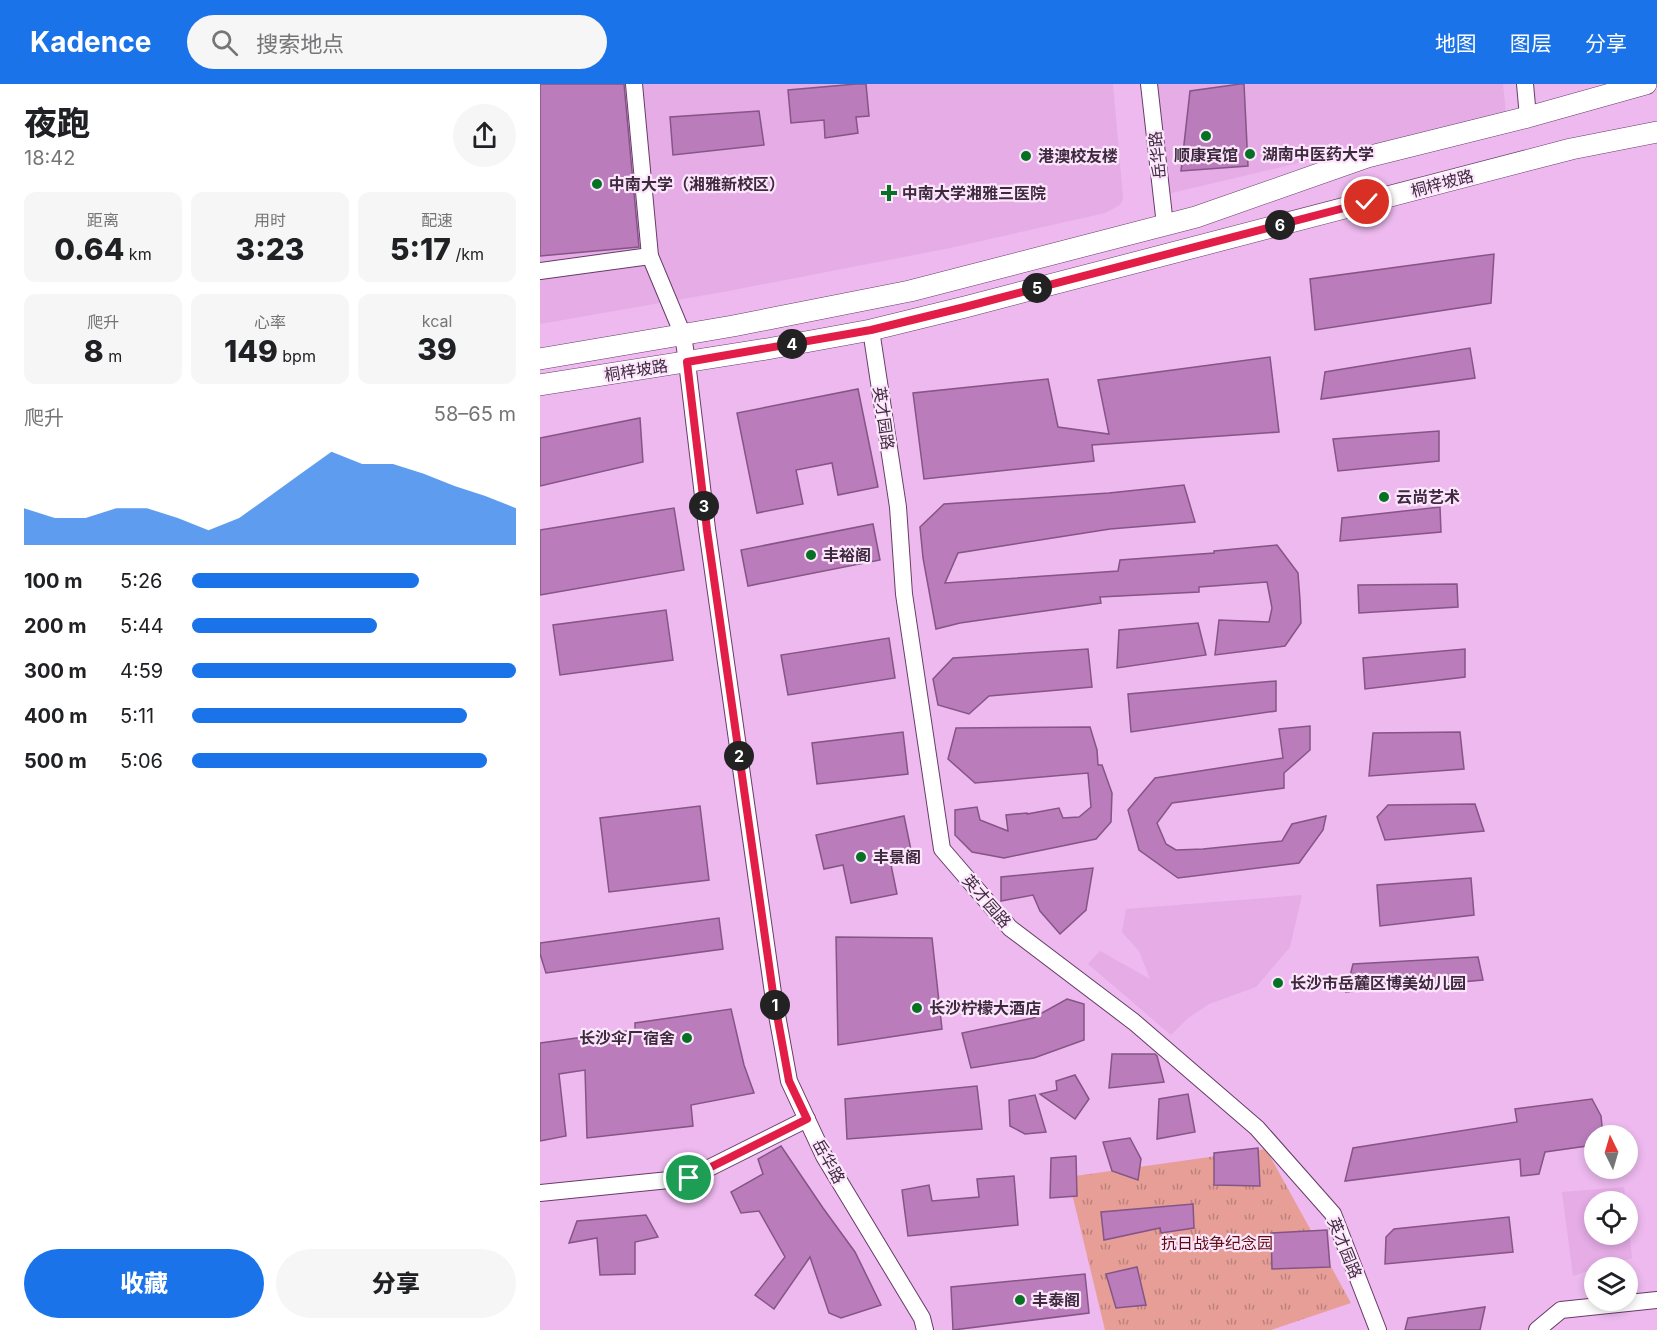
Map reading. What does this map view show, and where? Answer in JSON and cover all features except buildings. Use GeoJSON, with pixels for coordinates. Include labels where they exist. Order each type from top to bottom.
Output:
{"type":"FeatureCollection","features":[{"type":"Feature","properties":{"kind":"main road","name":"桐梓坡路"},"geometry":{"type":"LineString","coordinates":[[540,359],[836,307],[910,291],[1196,218],[1367,157],[1528,117],[1646,84]]}},
{"type":"Feature","properties":{"kind":"main road","name":"桐梓坡路"},"geometry":{"type":"LineString","coordinates":[[1528,117],[1657,91]]}},
{"type":"Feature","properties":{"kind":"main road","name":"桐梓坡路"},"geometry":{"type":"LineString","coordinates":[[540,386],[871,330],[1657,125]]}},
{"type":"Feature","properties":{"kind":"main road","name":"桐梓坡路"},"geometry":{"type":"LineString","coordinates":[[1570,148],[1657,132]]}},
{"type":"Feature","properties":{"kind":"street","name":"岳华路"},"geometry":{"type":"LineString","coordinates":[[634,84],[650,256],[683,335],[709,541],[773,993],[789,1081],[824,1156],[922,1318],[925,1330]]}},
{"type":"Feature","properties":{"kind":"street","name":"岳华路"},"geometry":{"type":"LineString","coordinates":[[1149,84],[1165,225]]}},
{"type":"Feature","properties":{"kind":"street"},"geometry":{"type":"LineString","coordinates":[[1525,84],[1528,117]]}},
{"type":"Feature","properties":{"kind":"street"},"geometry":{"type":"LineString","coordinates":[[540,271],[650,256]]}},
{"type":"Feature","properties":{"kind":"street","name":"英才园路"},"geometry":{"type":"LineString","coordinates":[[871,330],[898,507],[904,594],[942,849],[1010,928],[1134,1022],[1257,1128],[1333,1214],[1378,1330]]}},
{"type":"Feature","properties":{"kind":"street"},"geometry":{"type":"LineString","coordinates":[[540,1193],[689,1178],[807,1119]]}},
{"type":"Feature","properties":{"kind":"street"},"geometry":{"type":"LineString","coordinates":[[1537,1330],[1561,1310],[1657,1300]]}},
{"type":"Feature","properties":{"kind":"shaded area","name":"中南大学湘雅三医院"},"geometry":{"type":"Polygon","coordinates":[[[540,84],[1113,84],[1123,198],[1120,205],[1105,213],[950,248],[728,291],[540,324],[540,84]]]}},
{"type":"Feature","properties":{"kind":"shaded area","name":"湖南中医药大学"},"geometry":{"type":"Polygon","coordinates":[[[1158,84],[1503,84],[1506,114],[1167,194],[1158,84]]]}},
{"type":"Feature","properties":{"kind":"shaded area"},"geometry":{"type":"Polygon","coordinates":[[[1302,895],[1290,947],[1256,987],[1209,1004],[1188,1018],[1171,1035],[1088,964],[1100,951],[1150,979],[1139,951],[1122,932],[1126,909],[1302,895]]]}},
{"type":"Feature","properties":{"kind":"shaded area"},"geometry":{"type":"Polygon","coordinates":[[[1624,1187],[1625,1191],[1584,1191],[1584,1245],[1631,1245],[1632,1257],[1584,1257],[1584,1272],[1573,1276],[1562,1192],[1624,1187]]]}},
{"type":"Feature","properties":{"kind":"green space","name":"抗日战争纪念园"},"geometry":{"type":"Polygon","coordinates":[[[1266,1149],[1351,1303],[1271,1330],[1105,1330],[1068,1177],[1266,1149]]]}},
{"type":"Feature","properties":{"kind":"place","name":"顺康宾馆"},"geometry":{"type":"Point","coordinates":[1206,136]}},
{"type":"Feature","properties":{"kind":"place","name":"湖南中医药大学"},"geometry":{"type":"Point","coordinates":[1250,154]}},
{"type":"Feature","properties":{"kind":"place","name":"港澳校友楼"},"geometry":{"type":"Point","coordinates":[1026,156]}},
{"type":"Feature","properties":{"kind":"place","name":"中南大学（湘雅新校区）"},"geometry":{"type":"Point","coordinates":[597,184]}},
{"type":"Feature","properties":{"kind":"place","name":"中南大学湘雅三医院"},"geometry":{"type":"Point","coordinates":[889,193]}},
{"type":"Feature","properties":{"kind":"place","name":"云尚艺术"},"geometry":{"type":"Point","coordinates":[1384,497]}},
{"type":"Feature","properties":{"kind":"place","name":"丰裕阁"},"geometry":{"type":"Point","coordinates":[811,555]}},
{"type":"Feature","properties":{"kind":"place","name":"丰景阁"},"geometry":{"type":"Point","coordinates":[861,857]}},
{"type":"Feature","properties":{"kind":"place","name":"长沙市岳麓区博美幼儿园"},"geometry":{"type":"Point","coordinates":[1278,983]}},
{"type":"Feature","properties":{"kind":"place","name":"长沙柠檬大酒店"},"geometry":{"type":"Point","coordinates":[917,1008]}},
{"type":"Feature","properties":{"kind":"place","name":"长沙伞厂宿舍"},"geometry":{"type":"Point","coordinates":[687,1038]}},
{"type":"Feature","properties":{"kind":"place","name":"丰泰阁"},"geometry":{"type":"Point","coordinates":[1020,1300]}},
{"type":"Feature","properties":{"kind":"route"},"geometry":{"type":"LineString","coordinates":[[689,1178],[807,1119],[789,1081],[773,993],[707,530],[687,362],[871,330],[1367,202]]}}]}
